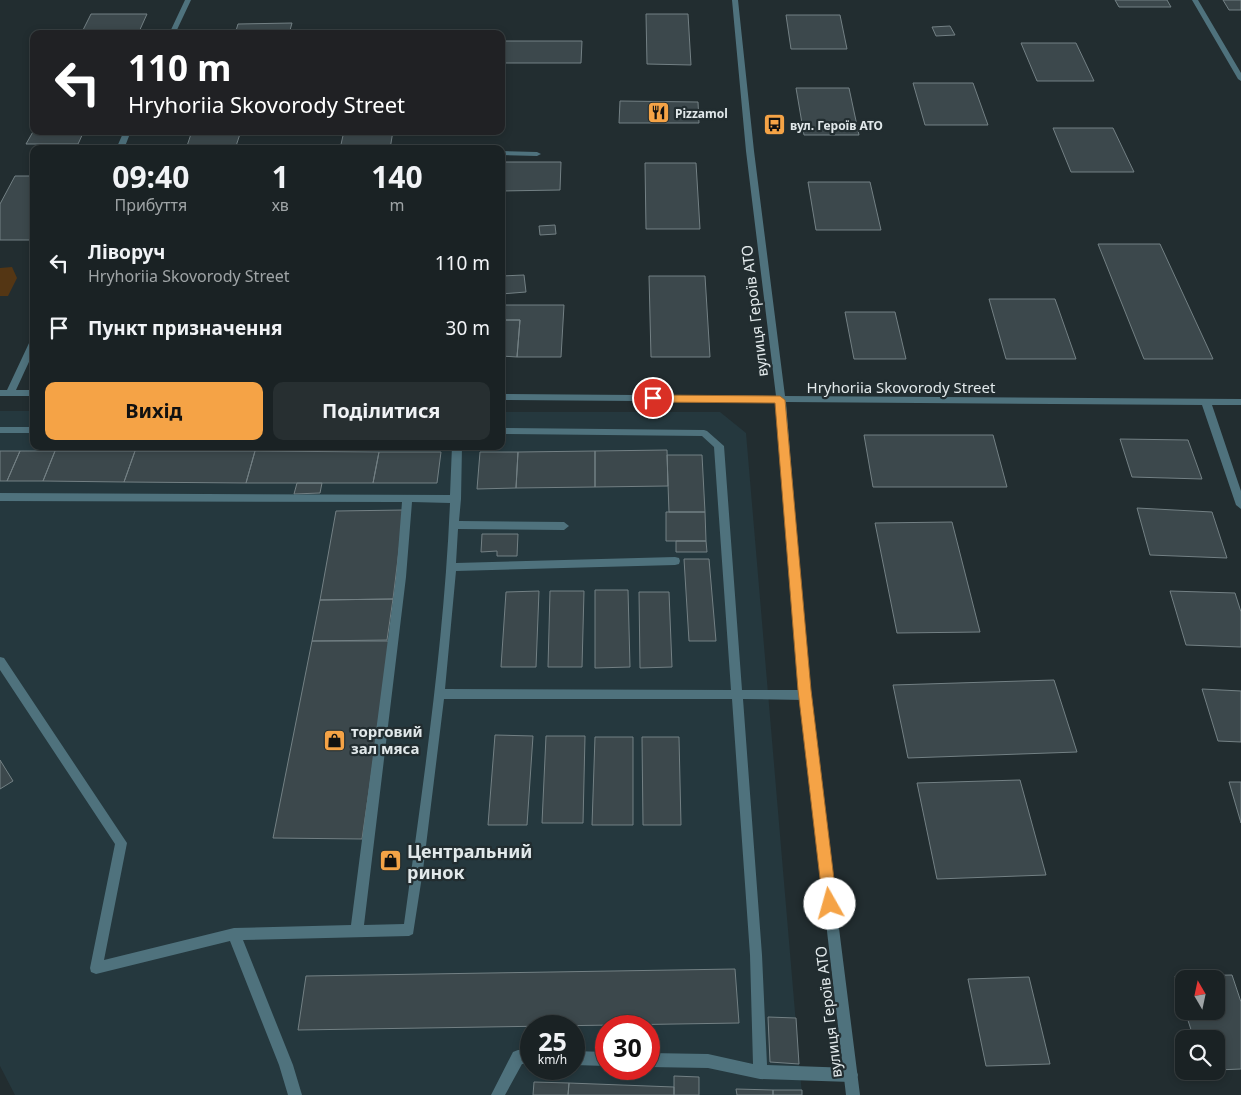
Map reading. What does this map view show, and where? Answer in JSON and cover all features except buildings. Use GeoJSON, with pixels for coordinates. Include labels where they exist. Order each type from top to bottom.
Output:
{"type":"FeatureCollection","features":[{"type":"Feature","properties":{"kind":"street"},"geometry":{"type":"LineString","coordinates":[[174,30],[188,0]]}},
{"type":"Feature","properties":{"kind":"street","name":"вулиця Героїв АТО"},"geometry":{"type":"LineString","coordinates":[[735,0],[780,400],[805,695],[853,1095]]}},
{"type":"Feature","properties":{"kind":"street"},"geometry":{"type":"LineString","coordinates":[[1195,0],[1241,79]]}},
{"type":"Feature","properties":{"kind":"street"},"geometry":{"type":"LineString","coordinates":[[505,154],[537,154]]}},
{"type":"Feature","properties":{"kind":"street"},"geometry":{"type":"LineString","coordinates":[[30,348],[5,393],[30,393]]}},
{"type":"Feature","properties":{"kind":"street","name":"Hryhoriia Skovorody Street"},"geometry":{"type":"LineString","coordinates":[[505,397],[1241,402]]}},
{"type":"Feature","properties":{"kind":"street"},"geometry":{"type":"LineString","coordinates":[[1206,402],[1241,505]]}},
{"type":"Feature","properties":{"kind":"street"},"geometry":{"type":"LineString","coordinates":[[0,430],[30,430]]}},
{"type":"Feature","properties":{"kind":"street"},"geometry":{"type":"LineString","coordinates":[[505,431],[704,433],[719,446],[756,955],[760,1072]]}},
{"type":"Feature","properties":{"kind":"street"},"geometry":{"type":"LineString","coordinates":[[0,661],[121,843],[96,968],[234,934],[409,930],[440,694],[456,499],[457,450]]}},
{"type":"Feature","properties":{"kind":"street"},"geometry":{"type":"LineString","coordinates":[[0,497],[456,499]]}},
{"type":"Feature","properties":{"kind":"street"},"geometry":{"type":"LineString","coordinates":[[357,931],[401,577],[407,498]]}},
{"type":"Feature","properties":{"kind":"street"},"geometry":{"type":"LineString","coordinates":[[454,525],[564,526]]}},
{"type":"Feature","properties":{"kind":"street"},"geometry":{"type":"LineString","coordinates":[[451,567],[675,561]]}},
{"type":"Feature","properties":{"kind":"street"},"geometry":{"type":"LineString","coordinates":[[440,694],[805,695]]}},
{"type":"Feature","properties":{"kind":"street"},"geometry":{"type":"LineString","coordinates":[[234,934],[286,1065],[295,1095]]}},
{"type":"Feature","properties":{"kind":"street"},"geometry":{"type":"LineString","coordinates":[[498,1095],[518,1056],[520,1056]]}},
{"type":"Feature","properties":{"kind":"street"},"geometry":{"type":"LineString","coordinates":[[660,1060],[708,1061],[760,1072],[851,1075]]}},
{"type":"Feature","properties":{"kind":"shaded area"},"geometry":{"type":"Polygon","coordinates":[[[12,267],[17,278],[8,296],[0,296],[0,268],[12,267]]]}},
{"type":"Feature","properties":{"kind":"shaded area","name":"Центральний ринок"},"geometry":{"type":"Polygon","coordinates":[[[0,411],[30,411],[30,450],[505,450],[505,412],[720,412],[746,433],[802,1095],[15,1095],[0,1066],[0,411]]]}},
{"type":"Feature","properties":{"kind":"place","name":"Pizzamol"},"geometry":{"type":"Point","coordinates":[659,113]}},
{"type":"Feature","properties":{"kind":"place","name":"вул. Героїв АТО"},"geometry":{"type":"Point","coordinates":[774,125]}},
{"type":"Feature","properties":{"kind":"place","name":"торговий зал мяса"},"geometry":{"type":"Point","coordinates":[335,740]}},
{"type":"Feature","properties":{"kind":"place","name":"Центральний ринок"},"geometry":{"type":"Point","coordinates":[391,861]}},
{"type":"Feature","properties":{"kind":"route"},"geometry":{"type":"LineString","coordinates":[[653,398],[780,400],[784,426],[804,690],[830,904]]}}]}
